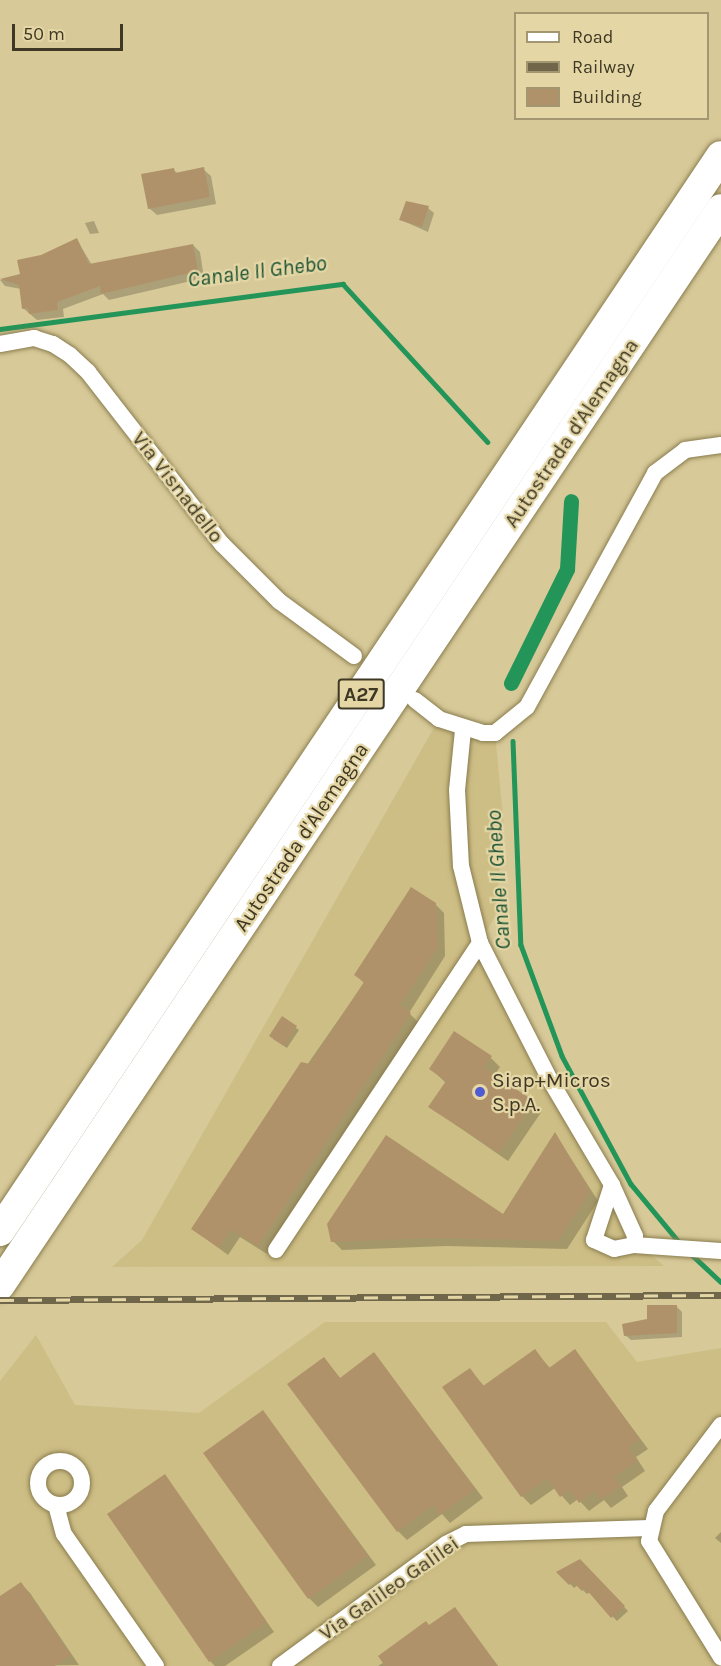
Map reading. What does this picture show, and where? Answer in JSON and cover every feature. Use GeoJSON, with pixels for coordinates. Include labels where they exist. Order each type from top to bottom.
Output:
{"type":"FeatureCollection","features":[{"type":"Feature","properties":{"kind":"highway","name":"Autostrada d'Alemagna"},"geometry":{"type":"LineString","coordinates":[[0,1231],[721,156]]}},
{"type":"Feature","properties":{"kind":"highway","name":"Autostrada d'Alemagna"},"geometry":{"type":"LineString","coordinates":[[0,1285],[721,209]]}},
{"type":"Feature","properties":{"kind":"street","name":"Via Visnadello"},"geometry":{"type":"LineString","coordinates":[[0,344],[34,338],[53,344],[70,355],[88,372],[222,544],[279,601],[354,656]]}},
{"type":"Feature","properties":{"kind":"street"},"geometry":{"type":"LineString","coordinates":[[415,700],[438,718],[463,730],[495,733],[527,707],[655,473],[685,450],[721,445]]}},
{"type":"Feature","properties":{"kind":"street"},"geometry":{"type":"LineString","coordinates":[[463,730],[457,790],[461,866],[480,942],[550,1080],[612,1185],[635,1236],[634,1245]]}},
{"type":"Feature","properties":{"kind":"street"},"geometry":{"type":"LineString","coordinates":[[276,1251],[480,942]]}},
{"type":"Feature","properties":{"kind":"street"},"geometry":{"type":"LineString","coordinates":[[612,1185],[594,1240],[614,1249],[634,1245],[673,1250],[694,1248],[721,1251]]}},
{"type":"Feature","properties":{"kind":"street"},"geometry":{"type":"LineString","coordinates":[[721,1425],[662,1503],[649,1528],[653,1554],[721,1657]]}},
{"type":"Feature","properties":{"kind":"street"},"geometry":{"type":"LineString","coordinates":[[56,1505],[64,1534],[156,1666]]}},
{"type":"Feature","properties":{"kind":"street","name":"Via Galileo Galilei"},"geometry":{"type":"LineString","coordinates":[[280,1666],[446,1544],[466,1534],[649,1528]]}},
{"type":"Feature","properties":{"kind":"shaded area"},"geometry":{"type":"Polygon","coordinates":[[[439,719],[495,733],[504,827],[495,916],[480,943],[638,1244],[664,1266],[112,1267],[142,1240],[439,719]]]}},
{"type":"Feature","properties":{"kind":"shaded area"},"geometry":{"type":"Polygon","coordinates":[[[325,1322],[606,1322],[637,1362],[721,1348],[721,1666],[0,1666],[0,1381],[36,1335],[75,1405],[199,1413],[325,1322]]]}},
{"type":"Feature","properties":{"kind":"building"},"geometry":{"type":"Polygon","coordinates":[[[204,167],[210,197],[148,209],[141,174],[174,168],[175,173],[204,167]]]}},
{"type":"Feature","properties":{"kind":"building"},"geometry":{"type":"Polygon","coordinates":[[[406,201],[429,206],[422,227],[399,220],[406,201]]]}},
{"type":"Feature","properties":{"kind":"building"},"geometry":{"type":"Polygon","coordinates":[[[77,238],[89,264],[193,244],[198,271],[101,294],[100,286],[57,302],[58,310],[29,314],[28,308],[22,309],[19,285],[0,279],[20,274],[17,260],[41,255],[77,238]]]}},
{"type":"Feature","properties":{"kind":"building"},"geometry":{"type":"Polygon","coordinates":[[[411,887],[436,903],[438,947],[400,1005],[411,1013],[258,1246],[231,1230],[219,1248],[191,1229],[301,1062],[310,1064],[364,982],[354,975],[411,887]]]}},
{"type":"Feature","properties":{"kind":"building"},"geometry":{"type":"Polygon","coordinates":[[[282,1016],[297,1026],[284,1046],[269,1036],[282,1016]]]}},
{"type":"Feature","properties":{"kind":"building","name":"Siap+Micros S.p.A."},"geometry":{"type":"Polygon","coordinates":[[[454,1031],[492,1056],[484,1068],[534,1101],[499,1153],[428,1107],[446,1081],[429,1069],[454,1031]]]}},
{"type":"Feature","properties":{"kind":"building"},"geometry":{"type":"Polygon","coordinates":[[[555,1132],[590,1191],[558,1241],[436,1238],[331,1242],[327,1224],[386,1135],[503,1214],[555,1132]]]}},
{"type":"Feature","properties":{"kind":"building"},"geometry":{"type":"Polygon","coordinates":[[[647,1305],[677,1305],[677,1333],[624,1336],[622,1324],[647,1319],[647,1305]]]}},
{"type":"Feature","properties":{"kind":"building"},"geometry":{"type":"Polygon","coordinates":[[[535,1349],[549,1368],[575,1349],[640,1439],[628,1448],[637,1461],[614,1477],[621,1486],[601,1500],[595,1491],[579,1503],[570,1490],[560,1497],[547,1478],[521,1497],[442,1387],[470,1368],[483,1386],[535,1349]]]}},
{"type":"Feature","properties":{"kind":"building"},"geometry":{"type":"Polygon","coordinates":[[[374,1352],[475,1489],[440,1515],[433,1505],[397,1532],[287,1384],[324,1357],[340,1378],[374,1352]]]}},
{"type":"Feature","properties":{"kind":"building"},"geometry":{"type":"Polygon","coordinates":[[[263,1410],[368,1556],[308,1599],[203,1453],[263,1410]]]}},
{"type":"Feature","properties":{"kind":"building"},"geometry":{"type":"Polygon","coordinates":[[[165,1474],[267,1622],[209,1662],[107,1514],[165,1474]]]}},
{"type":"Feature","properties":{"kind":"building"},"geometry":{"type":"Polygon","coordinates":[[[580,1559],[625,1606],[611,1618],[585,1588],[582,1591],[573,1582],[569,1585],[556,1572],[580,1559]]]}},
{"type":"Feature","properties":{"kind":"building"},"geometry":{"type":"Polygon","coordinates":[[[21,1582],[71,1655],[55,1666],[0,1666],[0,1596],[21,1582]]]}},
{"type":"Feature","properties":{"kind":"building"},"geometry":{"type":"Polygon","coordinates":[[[455,1607],[498,1666],[385,1666],[378,1656],[426,1621],[429,1625],[455,1607]]]}},
{"type":"Feature","properties":{"kind":"waterway","name":"Canale Il Ghebo"},"geometry":{"type":"LineString","coordinates":[[0,329],[343,284],[488,442]]}},
{"type":"Feature","properties":{"kind":"waterway","name":"Canale Il Ghebo"},"geometry":{"type":"LineString","coordinates":[[511,683],[567,569],[571,501]]}},
{"type":"Feature","properties":{"kind":"waterway","name":"Canale Il Ghebo"},"geometry":{"type":"LineString","coordinates":[[513,741],[521,945],[562,1056],[631,1184],[680,1243]]}},
{"type":"Feature","properties":{"kind":"waterway","name":"Canale Il Ghebo"},"geometry":{"type":"LineString","coordinates":[[690,1253],[721,1282]]}},
{"type":"Feature","properties":{"kind":"railway"},"geometry":{"type":"LineString","coordinates":[[0,1300],[721,1295]]}},
{"type":"Feature","properties":{"kind":"place","name":"Siap+Micros S.p.A."},"geometry":{"type":"Point","coordinates":[480,1092]}}]}
